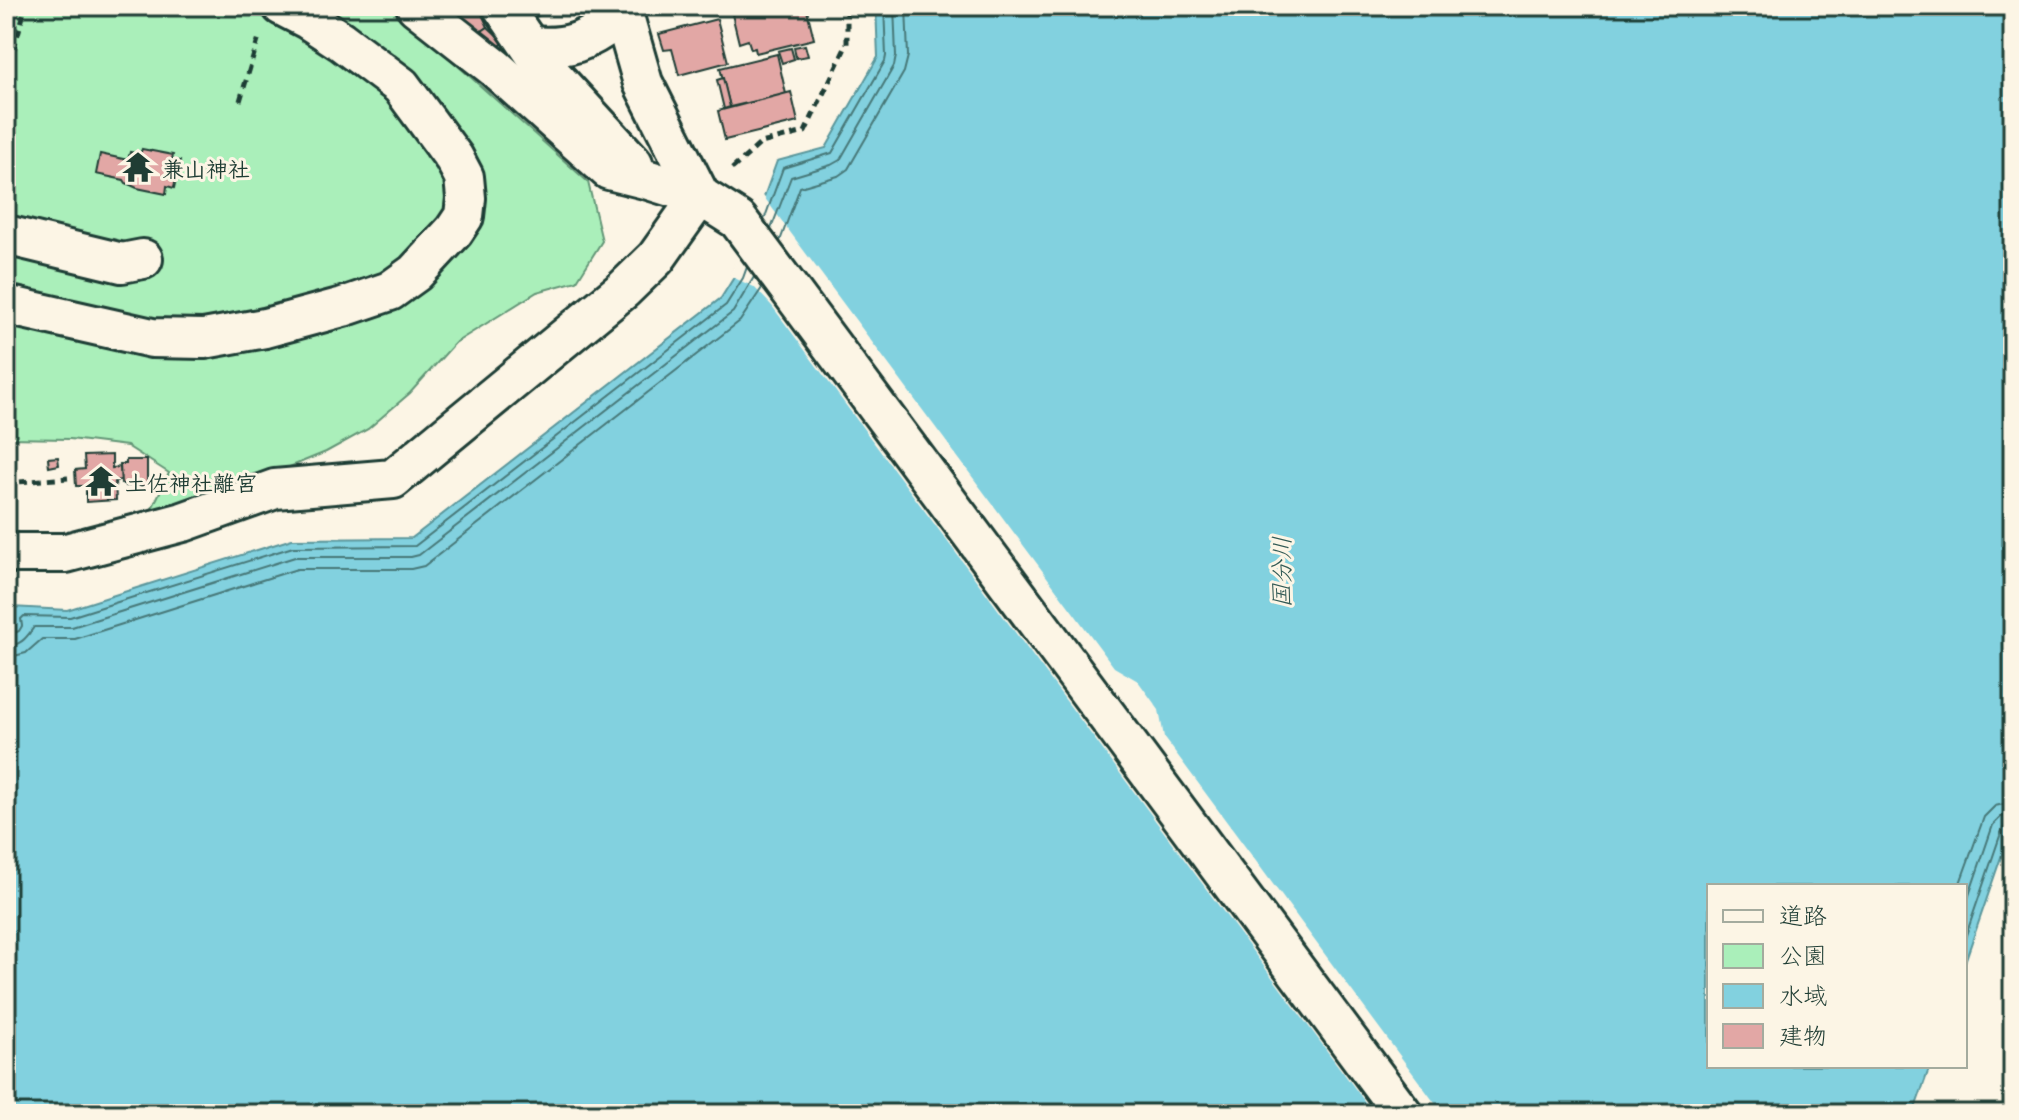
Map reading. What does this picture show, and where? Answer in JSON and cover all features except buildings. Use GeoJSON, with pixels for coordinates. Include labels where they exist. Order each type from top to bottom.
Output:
{"type":"FeatureCollection","features":[{"type":"Feature","properties":{"kind":"street"},"geometry":{"type":"LineString","coordinates":[[416,6],[495,68],[609,170],[700,196],[738,220],[1403,1114]]}},
{"type":"Feature","properties":{"kind":"street"},"geometry":{"type":"LineString","coordinates":[[502,6],[541,63],[649,180]]}},
{"type":"Feature","properties":{"kind":"street"},"geometry":{"type":"LineString","coordinates":[[530,46],[565,47],[594,34],[622,11],[643,83],[700,196]]}},
{"type":"Feature","properties":{"kind":"street"},"geometry":{"type":"LineString","coordinates":[[6,305],[152,338],[204,339],[265,328],[390,291],[415,273],[454,231],[464,216],[464,177],[454,158],[401,86],[309,20],[273,13]]}},
{"type":"Feature","properties":{"kind":"street"},"geometry":{"type":"LineString","coordinates":[[6,553],[66,553],[183,522],[275,489],[393,479],[623,290],[656,258],[700,196]]}},
{"type":"Feature","properties":{"kind":"street"},"geometry":{"type":"LineString","coordinates":[[6,235],[122,263],[143,259]]}},
{"type":"Feature","properties":{"kind":"path"},"geometry":{"type":"LineString","coordinates":[[6,76],[26,6]]}},
{"type":"Feature","properties":{"kind":"path"},"geometry":{"type":"LineString","coordinates":[[732,169],[761,143],[805,132],[847,44],[847,6]]}},
{"type":"Feature","properties":{"kind":"path"},"geometry":{"type":"LineString","coordinates":[[240,101],[273,13]]}},
{"type":"Feature","properties":{"kind":"path"},"geometry":{"type":"LineString","coordinates":[[6,483],[68,478]]}},
{"type":"Feature","properties":{"kind":"green space"},"geometry":{"type":"Polygon","coordinates":[[[6,6],[391,6],[588,182],[602,241],[577,281],[537,292],[455,343],[410,393],[368,429],[326,452],[265,477],[148,517],[169,473],[127,446],[70,439],[6,438],[6,6]]]}},
{"type":"Feature","properties":{"kind":"water","name":"国分川"},"geometry":{"type":"Polygon","coordinates":[[[876,6],[2013,6],[2013,822],[1967,956],[1967,884],[1707,884],[1707,1068],[1929,1068],[1913,1114],[6,1114],[6,629],[14,626],[12,607],[67,610],[292,539],[412,538],[721,298],[736,274],[777,161],[826,148],[878,57],[876,6]]]}},
{"type":"Feature","properties":{"kind":"pier"},"geometry":{"type":"Polygon","coordinates":[[[761,193],[1114,667],[1138,681],[1159,710],[1164,737],[1443,1114],[1374,1114],[772,306],[754,287],[730,276],[761,193]]]}},
{"type":"Feature","properties":{"kind":"place","name":"兼山神社"},"geometry":{"type":"Point","coordinates":[138,167]}},
{"type":"Feature","properties":{"kind":"place","name":"土佐神社離宮"},"geometry":{"type":"Point","coordinates":[101,481]}}]}
